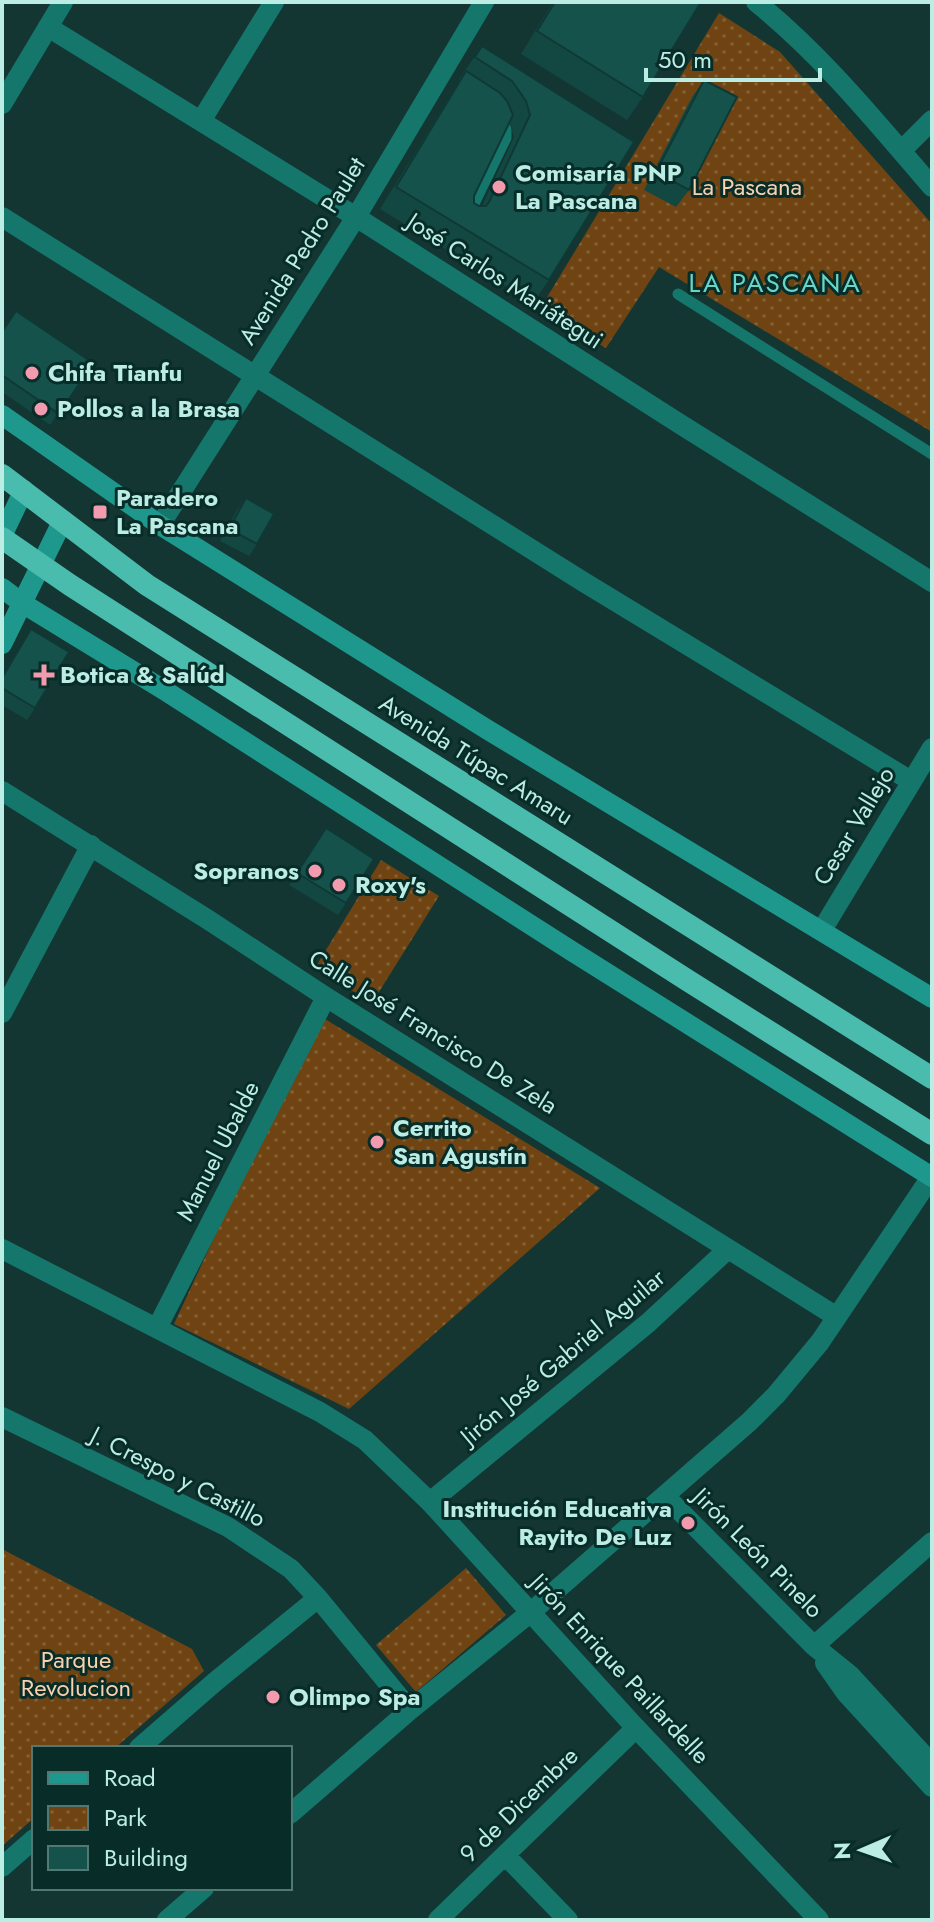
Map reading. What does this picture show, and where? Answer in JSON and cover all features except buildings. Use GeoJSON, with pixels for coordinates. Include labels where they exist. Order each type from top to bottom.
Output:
{"type":"FeatureCollection","features":[{"type":"Feature","properties":{"kind":"highway","name":"Avenida Túpac Amaru"},"geometry":{"type":"LineString","coordinates":[[2,475],[147,585],[932,1078]]}},
{"type":"Feature","properties":{"kind":"highway"},"geometry":{"type":"LineString","coordinates":[[2,537],[41,566],[932,1134]]}},
{"type":"Feature","properties":{"kind":"main road","name":"Avenida Túpac Amaru"},"geometry":{"type":"LineString","coordinates":[[2,415],[160,525],[488,730],[932,998]]}},
{"type":"Feature","properties":{"kind":"main road"},"geometry":{"type":"LineString","coordinates":[[2,537],[24,490]]}},
{"type":"Feature","properties":{"kind":"main road"},"geometry":{"type":"LineString","coordinates":[[2,644],[63,520]]}},
{"type":"Feature","properties":{"kind":"main road"},"geometry":{"type":"LineString","coordinates":[[2,588],[932,1177]]}},
{"type":"Feature","properties":{"kind":"street"},"geometry":{"type":"LineString","coordinates":[[2,104],[63,2]]}},
{"type":"Feature","properties":{"kind":"street"},"geometry":{"type":"LineString","coordinates":[[201,121],[274,2]]}},
{"type":"Feature","properties":{"kind":"street","name":"Avenida Pedro Paulet"},"geometry":{"type":"LineString","coordinates":[[160,525],[444,81],[484,2]]}},
{"type":"Feature","properties":{"kind":"street"},"geometry":{"type":"LineString","coordinates":[[756,2],[784,24],[823,64],[932,187]]}},
{"type":"Feature","properties":{"kind":"street","name":"José Carlos Mariátegui"},"geometry":{"type":"LineString","coordinates":[[48,27],[356,217],[932,582]]}},
{"type":"Feature","properties":{"kind":"street"},"geometry":{"type":"LineString","coordinates":[[901,151],[932,120]]}},
{"type":"Feature","properties":{"kind":"street"},"geometry":{"type":"LineString","coordinates":[[2,217],[595,589],[911,781]]}},
{"type":"Feature","properties":{"kind":"street","name":"Cesar Vallejo"},"geometry":{"type":"LineString","coordinates":[[822,930],[932,748]]}},
{"type":"Feature","properties":{"kind":"street","name":"Calle José Francisco De Zela"},"geometry":{"type":"LineString","coordinates":[[2,791],[837,1317]]}},
{"type":"Feature","properties":{"kind":"street"},"geometry":{"type":"LineString","coordinates":[[2,1013],[91,845]]}},
{"type":"Feature","properties":{"kind":"street","name":"Manuel Ubalde"},"geometry":{"type":"LineString","coordinates":[[157,1328],[326,997]]}},
{"type":"Feature","properties":{"kind":"street"},"geometry":{"type":"LineString","coordinates":[[292,1812],[410,1710],[531,1612],[749,1422],[802,1366],[932,1177]]}},
{"type":"Feature","properties":{"kind":"street","name":"Jirón Enrique Paillardelle"},"geometry":{"type":"LineString","coordinates":[[2,1249],[308,1405],[365,1440],[430,1502],[636,1728],[819,1920]]}},
{"type":"Feature","properties":{"kind":"street","name":"Jirón José Gabriel Aguilar"},"geometry":{"type":"LineString","coordinates":[[430,1502],[648,1323],[727,1250]]}},
{"type":"Feature","properties":{"kind":"street","name":"J. Crespo y Castillo"},"geometry":{"type":"LineString","coordinates":[[2,1417],[228,1527],[291,1569],[410,1710]]}},
{"type":"Feature","properties":{"kind":"street","name":"Jirón León Pinelo"},"geometry":{"type":"LineString","coordinates":[[665,1496],[814,1646],[850,1675],[932,1764]]}},
{"type":"Feature","properties":{"kind":"street"},"geometry":{"type":"LineString","coordinates":[[814,1646],[932,1542]]}},
{"type":"Feature","properties":{"kind":"street"},"geometry":{"type":"LineString","coordinates":[[141,1746],[318,1598]]}},
{"type":"Feature","properties":{"kind":"street","name":"Jirón León Pinelo"},"geometry":{"type":"LineString","coordinates":[[814,1646],[846,1693],[932,1787]]}},
{"type":"Feature","properties":{"kind":"street","name":"9 de Dicembre"},"geometry":{"type":"LineString","coordinates":[[438,1920],[636,1728]]}},
{"type":"Feature","properties":{"kind":"street"},"geometry":{"type":"LineString","coordinates":[[2,1867],[32,1841]]}},
{"type":"Feature","properties":{"kind":"street"},"geometry":{"type":"LineString","coordinates":[[505,1855],[568,1920]]}},
{"type":"Feature","properties":{"kind":"street"},"geometry":{"type":"LineString","coordinates":[[167,1920],[202,1890]]}},
{"type":"Feature","properties":{"kind":"lane"},"geometry":{"type":"LineString","coordinates":[[466,221],[506,138],[506,129],[493,113]]}},
{"type":"Feature","properties":{"kind":"lane"},"geometry":{"type":"LineString","coordinates":[[678,294],[932,454]]}},
{"type":"Feature","properties":{"kind":"green space","name":"La Pascana"},"geometry":{"type":"Polygon","coordinates":[[[719,13],[780,52],[932,224],[932,432],[659,267],[606,348],[540,309],[719,13]]]}},
{"type":"Feature","properties":{"kind":"green space"},"geometry":{"type":"Polygon","coordinates":[[[381,860],[439,896],[372,1003],[315,968],[381,860]]]}},
{"type":"Feature","properties":{"kind":"green space"},"geometry":{"type":"Polygon","coordinates":[[[316,1019],[325,1019],[600,1188],[349,1409],[174,1324],[316,1019]]]}},
{"type":"Feature","properties":{"kind":"green space","name":"Parque Revolucion"},"geometry":{"type":"Polygon","coordinates":[[[2,1549],[192,1649],[204,1671],[117,1746],[32,1746],[32,1820],[2,1846],[2,1549]]]}},
{"type":"Feature","properties":{"kind":"green space"},"geometry":{"type":"Polygon","coordinates":[[[466,1568],[506,1615],[416,1692],[376,1645],[466,1568]]]}},
{"type":"Feature","properties":{"kind":"place","name":"Comisaría PNP La Pascana"},"geometry":{"type":"Point","coordinates":[499,187]}},
{"type":"Feature","properties":{"kind":"place","name":"Chifa Tianfu"},"geometry":{"type":"Point","coordinates":[32,373]}},
{"type":"Feature","properties":{"kind":"place","name":"Pollos a la Brasa"},"geometry":{"type":"Point","coordinates":[41,409]}},
{"type":"Feature","properties":{"kind":"place","name":"Paradero La Pascana"},"geometry":{"type":"Point","coordinates":[100,512]}},
{"type":"Feature","properties":{"kind":"place","name":"Botica & Salúd"},"geometry":{"type":"Point","coordinates":[44,675]}},
{"type":"Feature","properties":{"kind":"place","name":"Sopranos"},"geometry":{"type":"Point","coordinates":[315,871]}},
{"type":"Feature","properties":{"kind":"place","name":"Roxy's"},"geometry":{"type":"Point","coordinates":[339,885]}},
{"type":"Feature","properties":{"kind":"place","name":"Cerrito San Agustín"},"geometry":{"type":"Point","coordinates":[377,1142]}},
{"type":"Feature","properties":{"kind":"place","name":"Institución Educativa Rayito De Luz"},"geometry":{"type":"Point","coordinates":[688,1523]}},
{"type":"Feature","properties":{"kind":"place","name":"Olimpo Spa"},"geometry":{"type":"Point","coordinates":[273,1697]}},
{"type":"Feature","properties":{"kind":"district","name":"LA PASCANA"},"geometry":{"type":"Point","coordinates":[775,283]}}]}
